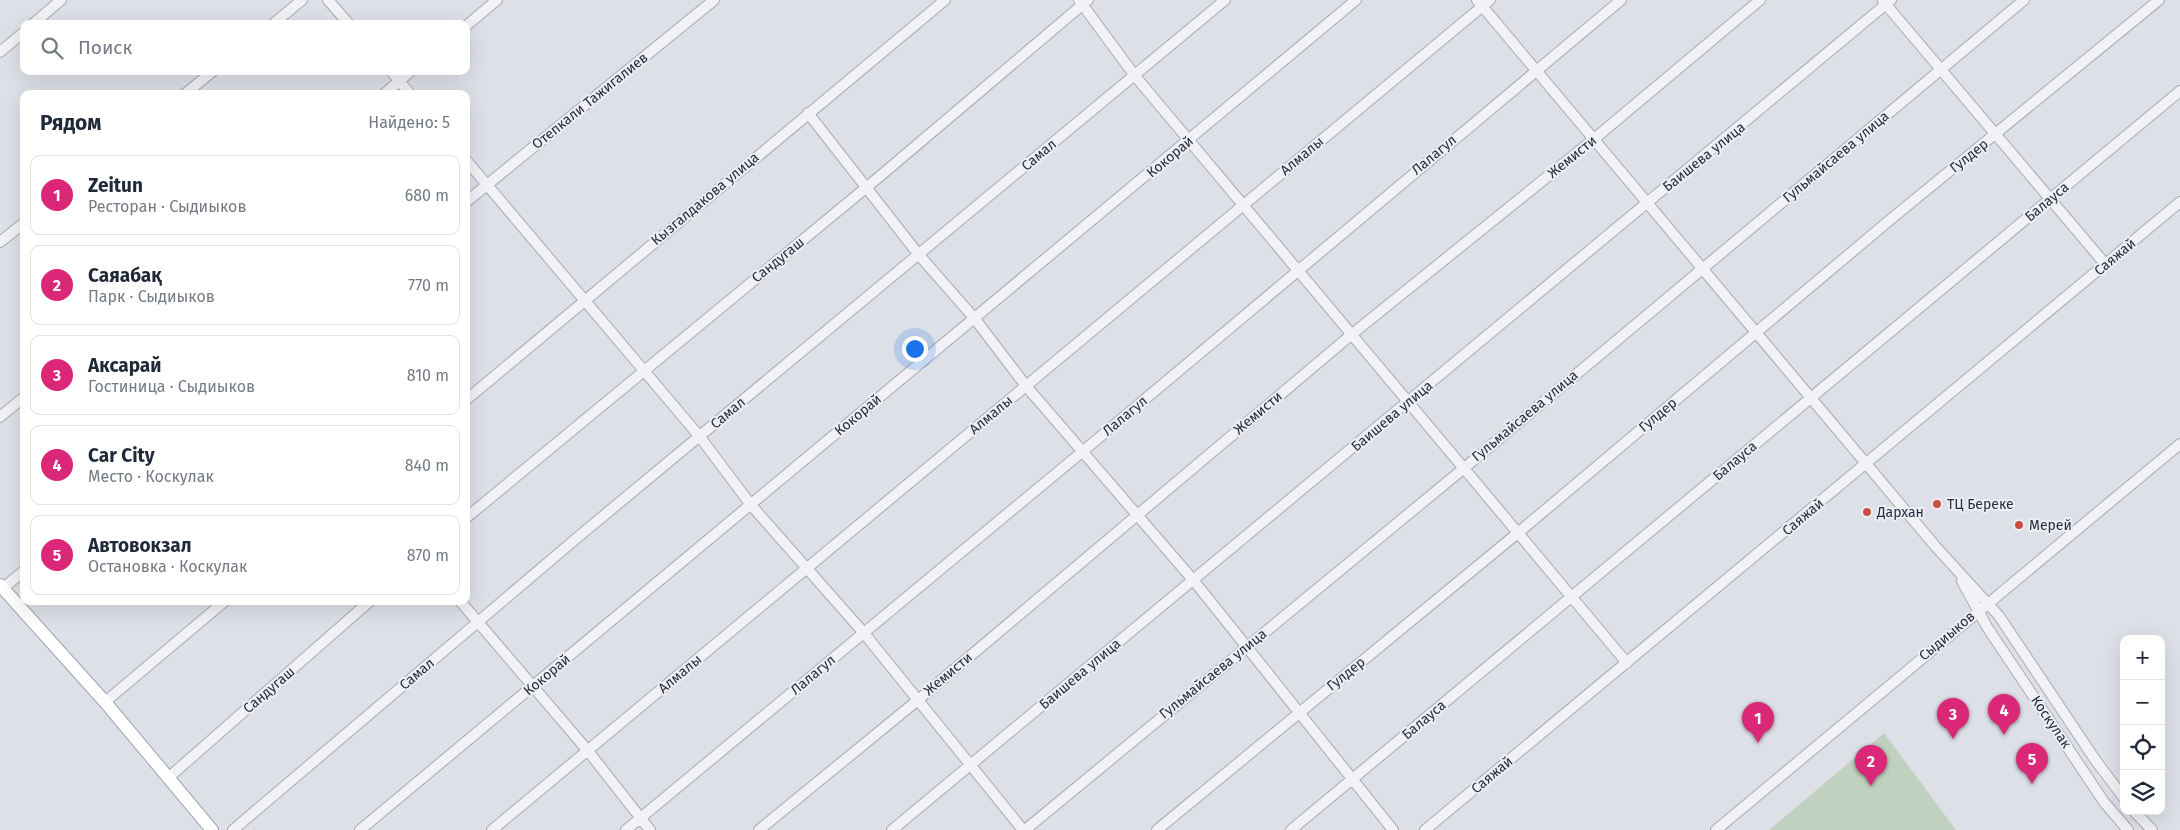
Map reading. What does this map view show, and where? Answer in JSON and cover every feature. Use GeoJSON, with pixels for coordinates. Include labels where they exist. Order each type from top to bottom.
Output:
{"type":"FeatureCollection","features":[{"type":"Feature","properties":{"kind":"main road"},"geometry":{"type":"LineString","coordinates":[[2,586],[105,702],[212,830]]}},
{"type":"Feature","properties":{"kind":"street"},"geometry":{"type":"LineString","coordinates":[[38,20],[61,0]]}},
{"type":"Feature","properties":{"kind":"street"},"geometry":{"type":"LineString","coordinates":[[278,20],[302,0]]}},
{"type":"Feature","properties":{"kind":"street"},"geometry":{"type":"LineString","coordinates":[[328,0],[346,20]]}},
{"type":"Feature","properties":{"kind":"street"},"geometry":{"type":"LineString","coordinates":[[470,23],[498,0]]}},
{"type":"Feature","properties":{"kind":"street","name":"Отепкали Тажигалиев"},"geometry":{"type":"LineString","coordinates":[[470,199],[714,0]]}},
{"type":"Feature","properties":{"kind":"street","name":"Кызгалдакова улица"},"geometry":{"type":"LineString","coordinates":[[470,397],[945,0]]}},
{"type":"Feature","properties":{"kind":"street","name":"Самал"},"geometry":{"type":"LineString","coordinates":[[233,830],[700,436],[1225,0]]}},
{"type":"Feature","properties":{"kind":"street","name":"Кокорай"},"geometry":{"type":"LineString","coordinates":[[360,830],[1356,0]]}},
{"type":"Feature","properties":{"kind":"street","name":"Лалагул"},"geometry":{"type":"LineString","coordinates":[[626,830],[1082,452],[1621,0]]}},
{"type":"Feature","properties":{"kind":"street","name":"Жемисти"},"geometry":{"type":"LineString","coordinates":[[759,830],[918,700],[1351,335],[1594,139],[1760,0]]}},
{"type":"Feature","properties":{"kind":"street","name":"Гульмайсаева улица"},"geometry":{"type":"LineString","coordinates":[[1024,830],[1463,469],[2024,0]]}},
{"type":"Feature","properties":{"kind":"street","name":"Гулдер"},"geometry":{"type":"LineString","coordinates":[[1157,830],[2159,0]]}},
{"type":"Feature","properties":{"kind":"street"},"geometry":{"type":"LineString","coordinates":[[1886,1],[1994,136],[2106,265]]}},
{"type":"Feature","properties":{"kind":"street","name":"Баишева улица"},"geometry":{"type":"LineString","coordinates":[[892,830],[1408,403],[1886,1]]}},
{"type":"Feature","properties":{"kind":"street"},"geometry":{"type":"LineString","coordinates":[[1083,2],[1135,76],[1463,469],[1519,532],[1628,663]]}},
{"type":"Feature","properties":{"kind":"street","name":"Сандугаш"},"geometry":{"type":"LineString","coordinates":[[470,515],[866,189],[1083,2]]}},
{"type":"Feature","properties":{"kind":"street"},"geometry":{"type":"LineString","coordinates":[[1483,2],[1536,70],[1944,556]]}},
{"type":"Feature","properties":{"kind":"street","name":"Алмалы"},"geometry":{"type":"LineString","coordinates":[[492,830],[1243,205],[1483,2]]}},
{"type":"Feature","properties":{"kind":"street"},"geometry":{"type":"LineString","coordinates":[[0,52],[20,35]]}},
{"type":"Feature","properties":{"kind":"street"},"geometry":{"type":"LineString","coordinates":[[190,90],[208,75]]}},
{"type":"Feature","properties":{"kind":"street"},"geometry":{"type":"LineString","coordinates":[[395,75],[407,90]]}},
{"type":"Feature","properties":{"kind":"street"},"geometry":{"type":"LineString","coordinates":[[389,90],[407,75]]}},
{"type":"Feature","properties":{"kind":"street","name":"Балауса"},"geometry":{"type":"LineString","coordinates":[[1291,830],[2180,91]]}},
{"type":"Feature","properties":{"kind":"street"},"geometry":{"type":"LineString","coordinates":[[808,113],[866,189],[974,319],[1026,386],[1194,580],[1393,830]]}},
{"type":"Feature","properties":{"kind":"street"},"geometry":{"type":"LineString","coordinates":[[470,165],[700,436],[751,505],[863,632],[1024,830]]}},
{"type":"Feature","properties":{"kind":"street","name":"Саяжай"},"geometry":{"type":"LineString","coordinates":[[1426,830],[2180,202]]}},
{"type":"Feature","properties":{"kind":"street"},"geometry":{"type":"LineString","coordinates":[[0,242],[20,226]]}},
{"type":"Feature","properties":{"kind":"street"},"geometry":{"type":"LineString","coordinates":[[0,417],[20,400]]}},
{"type":"Feature","properties":{"kind":"street","name":"Сыдиыков"},"geometry":{"type":"LineString","coordinates":[[1716,830],[2180,444]]}},
{"type":"Feature","properties":{"kind":"street","name":"Коскулак"},"geometry":{"type":"LineString","coordinates":[[1944,556],[1988,602],[2120,792]]}},
{"type":"Feature","properties":{"kind":"street","name":"Коскулак"},"geometry":{"type":"LineString","coordinates":[[1944,556],[2104,802],[2128,830]]}},
{"type":"Feature","properties":{"kind":"street"},"geometry":{"type":"LineString","coordinates":[[2,586],[20,574]]}},
{"type":"Feature","properties":{"kind":"street"},"geometry":{"type":"LineString","coordinates":[[105,702],[220,605]]}},
{"type":"Feature","properties":{"kind":"street","name":"Сандугаш"},"geometry":{"type":"LineString","coordinates":[[168,778],[365,605]]}},
{"type":"Feature","properties":{"kind":"street"},"geometry":{"type":"LineString","coordinates":[[463,605],[588,750],[650,830]]}},
{"type":"Feature","properties":{"kind":"street"},"geometry":{"type":"LineString","coordinates":[[2138,815],[2152,830]]}},
{"type":"Feature","properties":{"kind":"green space"},"geometry":{"type":"Polygon","coordinates":[[[1884,733],[1956,830],[1769,830],[1884,733]]]}},
{"type":"Feature","properties":{"kind":"place","name":"ТЦ Береке"},"geometry":{"type":"Point","coordinates":[1937,504]}},
{"type":"Feature","properties":{"kind":"place","name":"Дархан"},"geometry":{"type":"Point","coordinates":[1867,512]}},
{"type":"Feature","properties":{"kind":"place","name":"Мерей"},"geometry":{"type":"Point","coordinates":[2019,525]}},
{"type":"Feature","properties":{"kind":"place","name":"Car City"},"geometry":{"type":"Point","coordinates":[2004,735]}},
{"type":"Feature","properties":{"kind":"place","name":"Аксарай"},"geometry":{"type":"Point","coordinates":[1953,739]}},
{"type":"Feature","properties":{"kind":"place","name":"Zeitun"},"geometry":{"type":"Point","coordinates":[1758,743]}},
{"type":"Feature","properties":{"kind":"place","name":"Автовокзал"},"geometry":{"type":"Point","coordinates":[2032,784]}},
{"type":"Feature","properties":{"kind":"place","name":"Саяабақ"},"geometry":{"type":"Point","coordinates":[1871,786]}}]}
